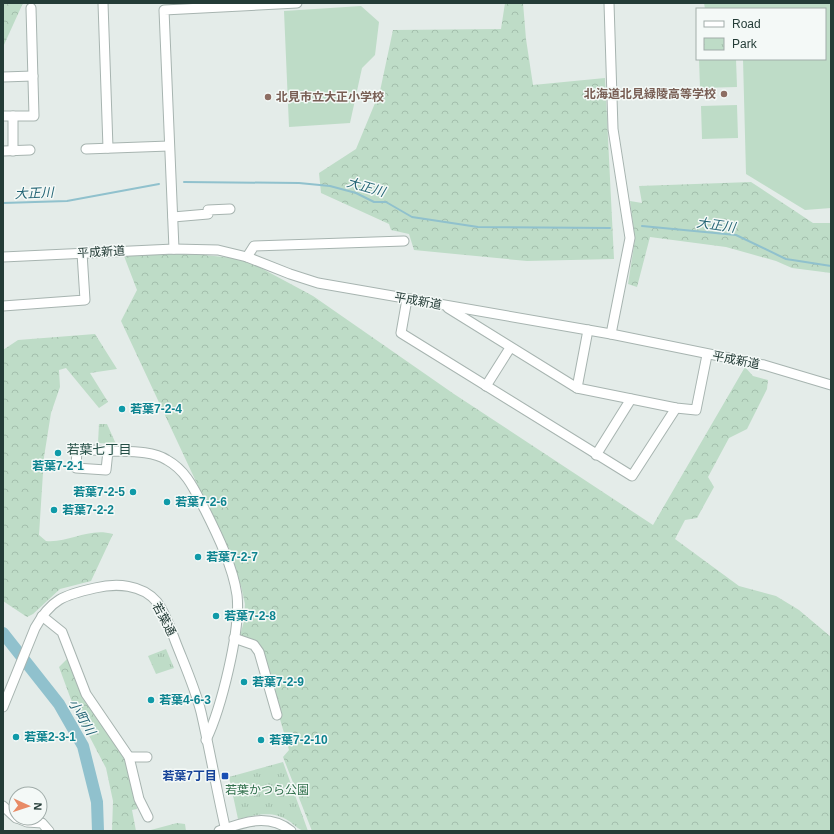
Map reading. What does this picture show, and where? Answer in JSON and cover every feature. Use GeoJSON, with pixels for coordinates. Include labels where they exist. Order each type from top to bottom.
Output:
{"type":"FeatureCollection","features":[{"type":"Feature","properties":{"kind":"street"},"geometry":{"type":"LineString","coordinates":[[103,3],[108,148]]}},
{"type":"Feature","properties":{"kind":"street"},"geometry":{"type":"LineString","coordinates":[[174,249],[164,10],[297,3]]}},
{"type":"Feature","properties":{"kind":"street"},"geometry":{"type":"LineString","coordinates":[[608,3],[613,130],[630,238],[611,334]]}},
{"type":"Feature","properties":{"kind":"street"},"geometry":{"type":"LineString","coordinates":[[3,116],[34,116],[31,8]]}},
{"type":"Feature","properties":{"kind":"street"},"geometry":{"type":"LineString","coordinates":[[3,77],[33,76]]}},
{"type":"Feature","properties":{"kind":"street"},"geometry":{"type":"LineString","coordinates":[[13,116],[13,151]]}},
{"type":"Feature","properties":{"kind":"street"},"geometry":{"type":"LineString","coordinates":[[86,149],[170,146]]}},
{"type":"Feature","properties":{"kind":"street"},"geometry":{"type":"LineString","coordinates":[[3,151],[30,150]]}},
{"type":"Feature","properties":{"kind":"street"},"geometry":{"type":"LineString","coordinates":[[173,216],[208,214],[208,210],[230,209]]}},
{"type":"Feature","properties":{"kind":"street"},"geometry":{"type":"LineString","coordinates":[[246,256],[254,246],[404,241]]}},
{"type":"Feature","properties":{"kind":"street","name":"平成新道"},"geometry":{"type":"LineString","coordinates":[[3,257],[174,249],[218,250],[246,256],[290,274],[318,283],[611,334],[764,366],[831,385]]}},
{"type":"Feature","properties":{"kind":"street"},"geometry":{"type":"LineString","coordinates":[[3,306],[85,300],[82,253]]}},
{"type":"Feature","properties":{"kind":"street"},"geometry":{"type":"LineString","coordinates":[[407,299],[401,333],[632,476],[676,408]]}},
{"type":"Feature","properties":{"kind":"street"},"geometry":{"type":"LineString","coordinates":[[445,306],[510,348],[577,388],[676,408],[696,410],[707,355]]}},
{"type":"Feature","properties":{"kind":"street"},"geometry":{"type":"LineString","coordinates":[[577,388],[588,330]]}},
{"type":"Feature","properties":{"kind":"street"},"geometry":{"type":"LineString","coordinates":[[486,386],[510,348]]}},
{"type":"Feature","properties":{"kind":"street"},"geometry":{"type":"LineString","coordinates":[[596,455],[631,399]]}},
{"type":"Feature","properties":{"kind":"street"},"geometry":{"type":"LineString","coordinates":[[108,451],[158,455],[174,464],[188,478],[211,522],[234,581],[238,610],[234,638],[216,720],[206,740]]}},
{"type":"Feature","properties":{"kind":"street","name":"若葉通"},"geometry":{"type":"LineString","coordinates":[[3,707],[42,616],[56,600],[65,596],[102,586],[121,585],[145,592],[156,602],[166,619],[193,684],[201,712],[224,830]]}},
{"type":"Feature","properties":{"kind":"street"},"geometry":{"type":"LineString","coordinates":[[42,616],[62,632],[86,694],[130,757],[139,799],[148,816]]}},
{"type":"Feature","properties":{"kind":"street"},"geometry":{"type":"LineString","coordinates":[[234,638],[254,645],[259,652],[277,715]]}},
{"type":"Feature","properties":{"kind":"street"},"geometry":{"type":"LineString","coordinates":[[130,757],[147,757]]}},
{"type":"Feature","properties":{"kind":"street"},"geometry":{"type":"LineString","coordinates":[[224,830],[258,820],[270,820],[291,831]]}},
{"type":"Feature","properties":{"kind":"green space"},"geometry":{"type":"Polygon","coordinates":[[[3,3],[23,3],[3,47],[3,3]]]}},
{"type":"Feature","properties":{"kind":"green space"},"geometry":{"type":"Polygon","coordinates":[[[505,3],[523,3],[526,39],[533,85],[605,78],[614,259],[527,261],[414,250],[409,234],[391,230],[389,224],[321,193],[319,173],[356,149],[380,91],[393,30],[501,29],[505,3]]]}},
{"type":"Feature","properties":{"kind":"green space"},"geometry":{"type":"Polygon","coordinates":[[[704,3],[831,3],[831,208],[805,210],[746,174],[743,60],[826,60],[826,8],[705,8],[704,3]]]}},
{"type":"Feature","properties":{"kind":"green space"},"geometry":{"type":"Polygon","coordinates":[[[361,6],[379,22],[375,55],[362,68],[350,123],[289,127],[284,11],[361,6]]]}},
{"type":"Feature","properties":{"kind":"green space"},"geometry":{"type":"Polygon","coordinates":[[[699,60],[736,60],[737,87],[700,88],[699,60]]]}},
{"type":"Feature","properties":{"kind":"green space"},"geometry":{"type":"Polygon","coordinates":[[[737,105],[738,138],[702,139],[701,106],[737,105]]]}},
{"type":"Feature","properties":{"kind":"green space"},"geometry":{"type":"Polygon","coordinates":[[[751,182],[813,223],[831,223],[831,273],[792,268],[776,261],[726,247],[650,237],[637,287],[628,284],[635,239],[630,201],[642,203],[639,186],[751,182]]]}},
{"type":"Feature","properties":{"kind":"green space"},"geometry":{"type":"Polygon","coordinates":[[[184,253],[244,259],[313,296],[454,394],[653,525],[745,367],[753,376],[768,380],[767,389],[747,429],[729,438],[708,477],[714,487],[697,518],[685,520],[675,539],[739,586],[776,596],[799,610],[831,637],[831,831],[312,831],[283,757],[289,750],[258,644],[240,636],[244,621],[245,604],[241,586],[199,488],[121,321],[137,290],[124,256],[184,253]]]}},
{"type":"Feature","properties":{"kind":"green space"},"geometry":{"type":"Polygon","coordinates":[[[95,334],[117,369],[90,373],[108,402],[99,408],[66,368],[59,370],[60,387],[51,413],[44,457],[39,535],[46,541],[55,541],[95,532],[113,534],[91,581],[60,589],[33,614],[27,617],[3,601],[3,350],[18,340],[95,334]]]}},
{"type":"Feature","properties":{"kind":"green space"},"geometry":{"type":"Polygon","coordinates":[[[99,424],[107,424],[116,444],[98,443],[99,424]]]}},
{"type":"Feature","properties":{"kind":"green space"},"geometry":{"type":"Polygon","coordinates":[[[166,649],[174,668],[156,674],[148,656],[166,649]]]}},
{"type":"Feature","properties":{"kind":"green space"},"geometry":{"type":"Polygon","coordinates":[[[68,658],[129,759],[135,786],[137,809],[132,810],[136,831],[112,831],[113,801],[106,768],[73,705],[59,667],[68,658]]]}},
{"type":"Feature","properties":{"kind":"green space","name":"若葉かつら公園"},"geometry":{"type":"Polygon","coordinates":[[[283,762],[308,831],[300,829],[277,815],[264,814],[238,819],[229,777],[283,762]]]}},
{"type":"Feature","properties":{"kind":"green space"},"geometry":{"type":"Polygon","coordinates":[[[177,823],[185,824],[186,831],[147,831],[177,823]]]}},
{"type":"Feature","properties":{"kind":"waterway","name":"大正川"},"geometry":{"type":"LineString","coordinates":[[184,182],[299,183],[330,186],[356,193],[374,202],[386,202],[412,217],[478,227],[610,228]]}},
{"type":"Feature","properties":{"kind":"waterway","name":"大正川"},"geometry":{"type":"LineString","coordinates":[[3,203],[67,201],[159,184]]}},
{"type":"Feature","properties":{"kind":"waterway","name":"大正川"},"geometry":{"type":"LineString","coordinates":[[642,226],[736,235],[786,259],[831,266]]}},
{"type":"Feature","properties":{"kind":"waterway","name":"小町川"},"geometry":{"type":"LineString","coordinates":[[3,633],[59,704],[83,746],[97,802],[98,831]]}},
{"type":"Feature","properties":{"kind":"place","name":"北海道北見緑陵高等学校"},"geometry":{"type":"Point","coordinates":[724,94]}},
{"type":"Feature","properties":{"kind":"place","name":"北見市立大正小学校"},"geometry":{"type":"Point","coordinates":[268,97]}},
{"type":"Feature","properties":{"kind":"place","name":"若葉7-2-4"},"geometry":{"type":"Point","coordinates":[122,409]}},
{"type":"Feature","properties":{"kind":"place","name":"若葉7-2-1"},"geometry":{"type":"Point","coordinates":[58,453]}},
{"type":"Feature","properties":{"kind":"place","name":"若葉7-2-5"},"geometry":{"type":"Point","coordinates":[133,492]}},
{"type":"Feature","properties":{"kind":"place","name":"若葉7-2-6"},"geometry":{"type":"Point","coordinates":[167,502]}},
{"type":"Feature","properties":{"kind":"place","name":"若葉7-2-2"},"geometry":{"type":"Point","coordinates":[54,510]}},
{"type":"Feature","properties":{"kind":"place","name":"若葉7-2-7"},"geometry":{"type":"Point","coordinates":[198,557]}},
{"type":"Feature","properties":{"kind":"place","name":"若葉7-2-8"},"geometry":{"type":"Point","coordinates":[216,616]}},
{"type":"Feature","properties":{"kind":"place","name":"若葉7-2-9"},"geometry":{"type":"Point","coordinates":[244,682]}},
{"type":"Feature","properties":{"kind":"place","name":"若葉4-6-3"},"geometry":{"type":"Point","coordinates":[151,700]}},
{"type":"Feature","properties":{"kind":"place","name":"若葉2-3-1"},"geometry":{"type":"Point","coordinates":[16,737]}},
{"type":"Feature","properties":{"kind":"place","name":"若葉7-2-10"},"geometry":{"type":"Point","coordinates":[261,740]}},
{"type":"Feature","properties":{"kind":"place","name":"若葉7丁目"},"geometry":{"type":"Point","coordinates":[225,776]}},
{"type":"Feature","properties":{"kind":"district","name":"若葉七丁目"},"geometry":{"type":"Point","coordinates":[99,449]}}]}
